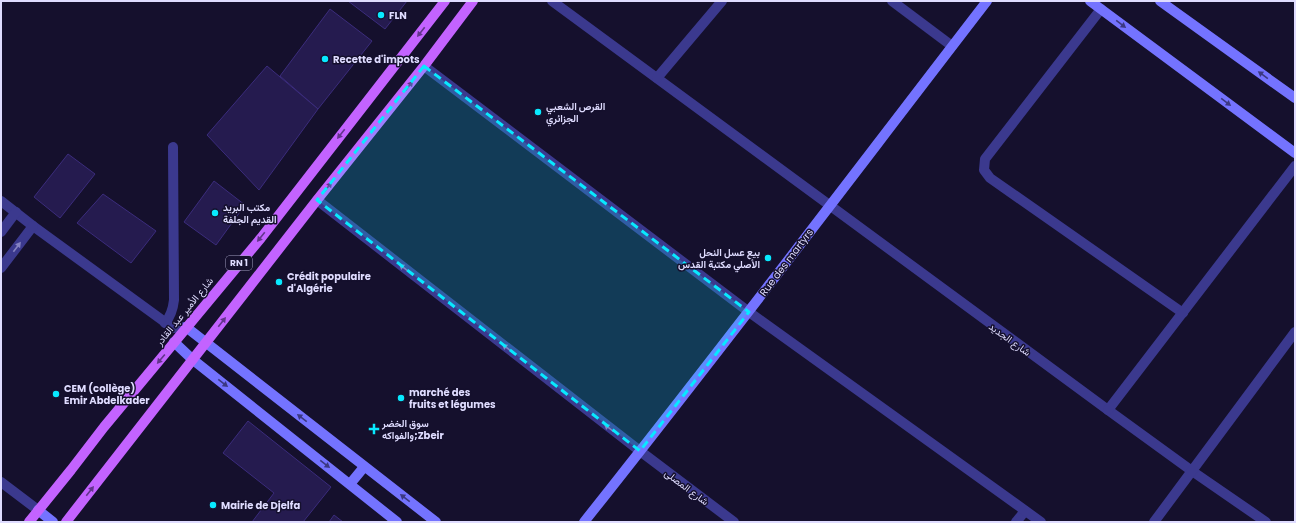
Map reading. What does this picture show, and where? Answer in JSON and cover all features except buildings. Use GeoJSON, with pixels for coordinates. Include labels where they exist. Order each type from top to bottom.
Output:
{"type":"FeatureCollection","features":[{"type":"Feature","properties":{"kind":"main road","name":"شارع الأمير عبد القادر"},"geometry":{"type":"LineString","coordinates":[[29,522],[72,470],[104,427],[261,238],[445,1]]}},
{"type":"Feature","properties":{"kind":"main road","name":"RN 1"},"geometry":{"type":"LineString","coordinates":[[66,522],[128,444],[192,359],[424,66],[473,1]]}},
{"type":"Feature","properties":{"kind":"street","name":"شارع الجديد"},"geometry":{"type":"LineString","coordinates":[[552,1],[1108,410],[1266,522]]}},
{"type":"Feature","properties":{"kind":"street"},"geometry":{"type":"LineString","coordinates":[[657,78],[722,1]]}},
{"type":"Feature","properties":{"kind":"street"},"geometry":{"type":"LineString","coordinates":[[892,1],[952,46]]}},
{"type":"Feature","properties":{"kind":"street","name":"Rue des martyrs"},"geometry":{"type":"LineString","coordinates":[[584,522],[749,312],[987,1]]}},
{"type":"Feature","properties":{"kind":"street"},"geometry":{"type":"LineString","coordinates":[[1090,1],[1295,153]]}},
{"type":"Feature","properties":{"kind":"street"},"geometry":{"type":"LineString","coordinates":[[1160,1],[1295,98]]}},
{"type":"Feature","properties":{"kind":"street"},"geometry":{"type":"LineString","coordinates":[[1101,9],[986,159],[984,170],[990,178],[1183,313]]}},
{"type":"Feature","properties":{"kind":"street"},"geometry":{"type":"LineString","coordinates":[[424,66],[749,312],[1041,522]]}},
{"type":"Feature","properties":{"kind":"street"},"geometry":{"type":"LineString","coordinates":[[173,148],[174,300],[169,318],[169,325],[174,342],[192,359],[397,522]]}},
{"type":"Feature","properties":{"kind":"street"},"geometry":{"type":"LineString","coordinates":[[1108,410],[1295,166]]}},
{"type":"Feature","properties":{"kind":"street","name":"شارع المصلى"},"geometry":{"type":"LineString","coordinates":[[317,200],[640,452],[734,522]]}},
{"type":"Feature","properties":{"kind":"street"},"geometry":{"type":"LineString","coordinates":[[1,201],[169,325],[186,327],[436,522]]}},
{"type":"Feature","properties":{"kind":"street"},"geometry":{"type":"LineString","coordinates":[[1,232],[16,212]]}},
{"type":"Feature","properties":{"kind":"street"},"geometry":{"type":"LineString","coordinates":[[1,268],[33,226]]}},
{"type":"Feature","properties":{"kind":"street"},"geometry":{"type":"LineString","coordinates":[[1154,522],[1295,332]]}},
{"type":"Feature","properties":{"kind":"street"},"geometry":{"type":"LineString","coordinates":[[350,484],[364,467]]}},
{"type":"Feature","properties":{"kind":"street"},"geometry":{"type":"LineString","coordinates":[[1,482],[53,522]]}},
{"type":"Feature","properties":{"kind":"street"},"geometry":{"type":"LineString","coordinates":[[1016,522],[1025,510]]}},
{"type":"Feature","properties":{"kind":"highlighted area"},"geometry":{"type":"Polygon","coordinates":[[[424,66],[749,312],[640,451],[317,200],[424,66]]]}},
{"type":"Feature","properties":{"kind":"place","name":"FLN"},"geometry":{"type":"Point","coordinates":[381,15]}},
{"type":"Feature","properties":{"kind":"place","name":"Recette d'impots"},"geometry":{"type":"Point","coordinates":[325,59]}},
{"type":"Feature","properties":{"kind":"place","name":"القرص الشعبي الجزائري"},"geometry":{"type":"Point","coordinates":[538,112]}},
{"type":"Feature","properties":{"kind":"place","name":"مكتب البريد القديم الجلفة"},"geometry":{"type":"Point","coordinates":[215,213]}},
{"type":"Feature","properties":{"kind":"place","name":"بيع عسل النحل الأصلي مكتبة القدس"},"geometry":{"type":"Point","coordinates":[768,258]}},
{"type":"Feature","properties":{"kind":"place","name":"Crédit populaire d'Algérie"},"geometry":{"type":"Point","coordinates":[279,282]}},
{"type":"Feature","properties":{"kind":"place","name":"CEM (collège) Emir Abdelkader"},"geometry":{"type":"Point","coordinates":[56,394]}},
{"type":"Feature","properties":{"kind":"place","name":"marché des fruits et légumes"},"geometry":{"type":"Point","coordinates":[401,398]}},
{"type":"Feature","properties":{"kind":"place","name":"سوق الخضر والفواكه;Zbeir"},"geometry":{"type":"Point","coordinates":[374,429]}},
{"type":"Feature","properties":{"kind":"place","name":"Mairie de Djelfa"},"geometry":{"type":"Point","coordinates":[213,505]}}]}
